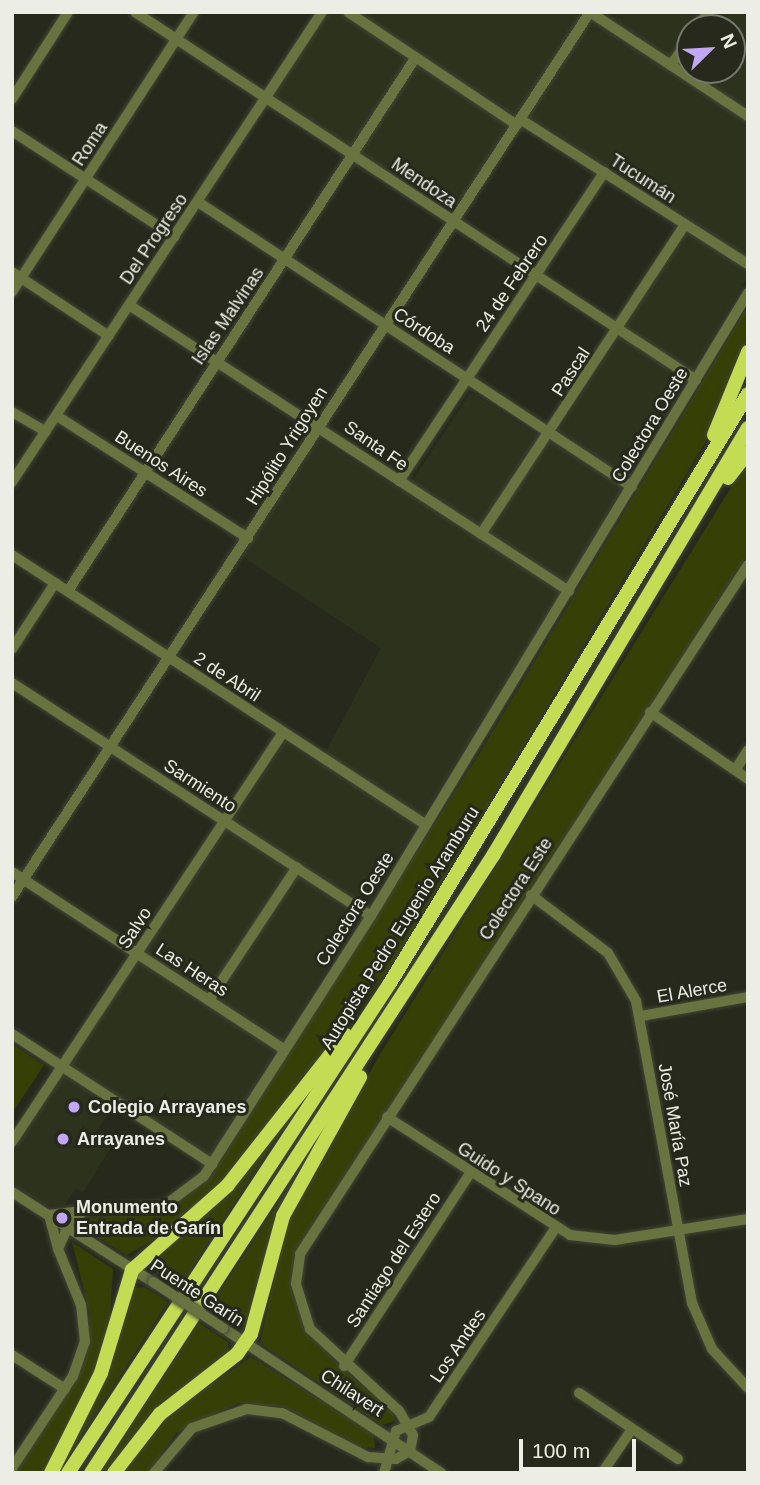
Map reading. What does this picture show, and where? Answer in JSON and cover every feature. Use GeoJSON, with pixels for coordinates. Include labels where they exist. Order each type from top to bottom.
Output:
{"type":"FeatureCollection","features":[{"type":"Feature","properties":{"kind":"highway"},"geometry":{"type":"LineString","coordinates":[[656,545],[713,438],[748,352]]}},
{"type":"Feature","properties":{"kind":"highway","name":"Autopista Pedro Eugenio Aramburu"},"geometry":{"type":"LineString","coordinates":[[68,1473],[390,983],[748,394]]}},
{"type":"Feature","properties":{"kind":"highway"},"geometry":{"type":"LineString","coordinates":[[91,1473],[390,1018],[678,548],[748,428]]}},
{"type":"Feature","properties":{"kind":"highway"},"geometry":{"type":"LineString","coordinates":[[678,548],[748,452]]}},
{"type":"Feature","properties":{"kind":"highway"},"geometry":{"type":"LineString","coordinates":[[51,1473],[101,1373],[132,1270],[228,1186],[390,983]]}},
{"type":"Feature","properties":{"kind":"highway"},"geometry":{"type":"LineString","coordinates":[[114,1473],[160,1413],[245,1343],[283,1216],[390,1018]]}},
{"type":"Feature","properties":{"kind":"street"},"geometry":{"type":"LineString","coordinates":[[12,99],[68,12]]}},
{"type":"Feature","properties":{"kind":"street","name":"Mendoza"},"geometry":{"type":"LineString","coordinates":[[135,12],[617,331],[696,380]]}},
{"type":"Feature","properties":{"kind":"street","name":"Roma"},"geometry":{"type":"LineString","coordinates":[[12,292],[17,275],[86,179],[194,12]]}},
{"type":"Feature","properties":{"kind":"street","name":"Del Progreso"},"geometry":{"type":"LineString","coordinates":[[12,482],[322,12]]}},
{"type":"Feature","properties":{"kind":"street","name":"Tucumán"},"geometry":{"type":"LineString","coordinates":[[348,12],[415,57],[604,172],[748,264]]}},
{"type":"Feature","properties":{"kind":"street"},"geometry":{"type":"LineString","coordinates":[[590,12],[748,116]]}},
{"type":"Feature","properties":{"kind":"street","name":"Hipólito Yrigoyen"},"geometry":{"type":"LineString","coordinates":[[12,897],[248,538],[317,424],[386,325],[590,12]]}},
{"type":"Feature","properties":{"kind":"street","name":"Islas Malvinas"},"geometry":{"type":"LineString","coordinates":[[68,592],[415,57]]}},
{"type":"Feature","properties":{"kind":"street"},"geometry":{"type":"LineString","coordinates":[[671,65],[676,58]]}},
{"type":"Feature","properties":{"kind":"street"},"geometry":{"type":"LineString","coordinates":[[12,131],[175,237]]}},
{"type":"Feature","properties":{"kind":"street","name":"24 de Febrero"},"geometry":{"type":"LineString","coordinates":[[398,481],[604,172]]}},
{"type":"Feature","properties":{"kind":"street","name":"Córdoba"},"geometry":{"type":"LineString","coordinates":[[198,202],[632,487]]}},
{"type":"Feature","properties":{"kind":"street","name":"Pascal"},"geometry":{"type":"LineString","coordinates":[[481,534],[685,225]]}},
{"type":"Feature","properties":{"kind":"street"},"geometry":{"type":"LineString","coordinates":[[17,275],[108,336]]}},
{"type":"Feature","properties":{"kind":"street","name":"Colectora Oeste"},"geometry":{"type":"LineString","coordinates":[[49,1215],[164,1206],[196,1186],[371,916],[748,293]]}},
{"type":"Feature","properties":{"kind":"street","name":"Santa Fe"},"geometry":{"type":"LineString","coordinates":[[130,305],[317,424],[398,481],[569,591]]}},
{"type":"Feature","properties":{"kind":"street"},"geometry":{"type":"LineString","coordinates":[[12,412],[46,432]]}},
{"type":"Feature","properties":{"kind":"street","name":"Buenos Aires"},"geometry":{"type":"LineString","coordinates":[[57,416],[248,538]]}},
{"type":"Feature","properties":{"kind":"street","name":"2 de Abril"},"geometry":{"type":"LineString","coordinates":[[12,555],[426,825]]}},
{"type":"Feature","properties":{"kind":"street","name":"Colectora Este"},"geometry":{"type":"LineString","coordinates":[[409,1424],[344,1366],[310,1329],[298,1301],[297,1271],[310,1231],[748,565]]}},
{"type":"Feature","properties":{"kind":"street"},"geometry":{"type":"LineString","coordinates":[[12,649],[55,583]]}},
{"type":"Feature","properties":{"kind":"street","name":"Sarmiento"},"geometry":{"type":"LineString","coordinates":[[12,683],[371,916]]}},
{"type":"Feature","properties":{"kind":"street"},"geometry":{"type":"LineString","coordinates":[[650,712],[748,779]]}},
{"type":"Feature","properties":{"kind":"street","name":"Salvo"},"geometry":{"type":"LineString","coordinates":[[12,1142],[283,732]]}},
{"type":"Feature","properties":{"kind":"street"},"geometry":{"type":"LineString","coordinates":[[736,769],[748,750]]}},
{"type":"Feature","properties":{"kind":"street"},"geometry":{"type":"LineString","coordinates":[[209,1000],[297,867]]}},
{"type":"Feature","properties":{"kind":"street","name":"Las Heras"},"geometry":{"type":"LineString","coordinates":[[12,872],[284,1049]]}},
{"type":"Feature","properties":{"kind":"street","name":"José María Paz"},"geometry":{"type":"LineString","coordinates":[[531,895],[608,953],[641,1016],[678,1233],[702,1331],[748,1388]]}},
{"type":"Feature","properties":{"kind":"street","name":"El Alerce"},"geometry":{"type":"LineString","coordinates":[[641,1016],[748,997]]}},
{"type":"Feature","properties":{"kind":"street"},"geometry":{"type":"LineString","coordinates":[[12,1034],[212,1164]]}},
{"type":"Feature","properties":{"kind":"street","name":"Guido y Spano"},"geometry":{"type":"LineString","coordinates":[[387,1117],[555,1228],[600,1240],[678,1233],[748,1219]]}},
{"type":"Feature","properties":{"kind":"street","name":"Santiago del Estero"},"geometry":{"type":"LineString","coordinates":[[344,1366],[471,1172]]}},
{"type":"Feature","properties":{"kind":"street","name":"Puente Garín"},"geometry":{"type":"LineString","coordinates":[[12,1192],[245,1343]]}},
{"type":"Feature","properties":{"kind":"street"},"geometry":{"type":"LineString","coordinates":[[58,1249],[67,1227],[86,1210]]}},
{"type":"Feature","properties":{"kind":"street"},"geometry":{"type":"LineString","coordinates":[[12,1468],[65,1389],[81,1356],[85,1326],[49,1215]]}},
{"type":"Feature","properties":{"kind":"street","name":"Los Andes"},"geometry":{"type":"LineString","coordinates":[[392,1438],[409,1424],[429,1417],[555,1228]]}},
{"type":"Feature","properties":{"kind":"street","name":"Chilavert"},"geometry":{"type":"LineString","coordinates":[[245,1343],[441,1473]]}},
{"type":"Feature","properties":{"kind":"street"},"geometry":{"type":"LineString","coordinates":[[12,1354],[65,1389]]}},
{"type":"Feature","properties":{"kind":"street"},"geometry":{"type":"LineString","coordinates":[[579,1393],[678,1460]]}},
{"type":"Feature","properties":{"kind":"street"},"geometry":{"type":"LineString","coordinates":[[154,1473],[192,1428],[247,1409],[282,1413],[357,1454],[386,1460],[410,1451],[409,1424]]}},
{"type":"Feature","properties":{"kind":"street"},"geometry":{"type":"LineString","coordinates":[[602,1473],[632,1429]]}},
{"type":"Feature","properties":{"kind":"street"},"geometry":{"type":"LineString","coordinates":[[384,1473],[392,1438]]}},
{"type":"Feature","properties":{"kind":"shaded area"},"geometry":{"type":"Polygon","coordinates":[[[328,12],[748,12],[748,276],[567,583],[210,1157],[68,1065],[285,742],[319,764],[381,648],[242,556],[320,439],[404,493],[471,392],[550,444],[692,223],[518,109],[452,214],[273,97],[328,12]]]}},
{"type":"Feature","properties":{"kind":"shaded area","name":"Arrayanes"},"geometry":{"type":"Polygon","coordinates":[[[64,1072],[114,1104],[96,1133],[113,1144],[83,1192],[76,1188],[64,1206],[45,1205],[12,1184],[12,1154],[64,1072]]]}},
{"type":"Feature","properties":{"kind":"green space"},"geometry":{"type":"Polygon","coordinates":[[[748,306],[748,345],[705,443],[390,968],[239,1165],[175,1227],[127,1255],[87,1231],[85,1219],[168,1209],[209,1179],[481,751],[748,306]]]}},
{"type":"Feature","properties":{"kind":"green space"},"geometry":{"type":"Polygon","coordinates":[[[748,460],[748,554],[294,1255],[292,1289],[303,1324],[338,1365],[393,1411],[395,1421],[382,1425],[260,1343],[287,1220],[379,1056],[748,460]]]}},
{"type":"Feature","properties":{"kind":"green space"},"geometry":{"type":"Polygon","coordinates":[[[12,1044],[44,1065],[12,1113],[12,1044]]]}},
{"type":"Feature","properties":{"kind":"green space"},"geometry":{"type":"Polygon","coordinates":[[[306,1093],[178,1289],[158,1276],[152,1262],[306,1093]]]}},
{"type":"Feature","properties":{"kind":"green space"},"geometry":{"type":"Polygon","coordinates":[[[320,1139],[249,1320],[243,1326],[228,1323],[209,1309],[320,1139]]]}},
{"type":"Feature","properties":{"kind":"green space"},"geometry":{"type":"Polygon","coordinates":[[[72,1242],[113,1269],[108,1345],[47,1473],[15,1473],[85,1358],[90,1314],[72,1242]]]}},
{"type":"Feature","properties":{"kind":"green space"},"geometry":{"type":"Polygon","coordinates":[[[145,1287],[168,1302],[57,1473],[104,1381],[133,1288],[145,1287]]]}},
{"type":"Feature","properties":{"kind":"green space"},"geometry":{"type":"Polygon","coordinates":[[[199,1323],[228,1342],[228,1354],[109,1473],[100,1473],[199,1323]]]}},
{"type":"Feature","properties":{"kind":"green space"},"geometry":{"type":"Polygon","coordinates":[[[251,1357],[373,1433],[375,1448],[358,1447],[284,1407],[238,1403],[176,1433],[148,1473],[119,1473],[173,1411],[251,1357]]]}},
{"type":"Feature","properties":{"kind":"place","name":"Colegio Arrayanes"},"geometry":{"type":"Point","coordinates":[74,1107]}},
{"type":"Feature","properties":{"kind":"place","name":"Arrayanes"},"geometry":{"type":"Point","coordinates":[63,1139]}},
{"type":"Feature","properties":{"kind":"place","name":"Monumento Entrada de Garín"},"geometry":{"type":"Point","coordinates":[62,1218]}}]}
